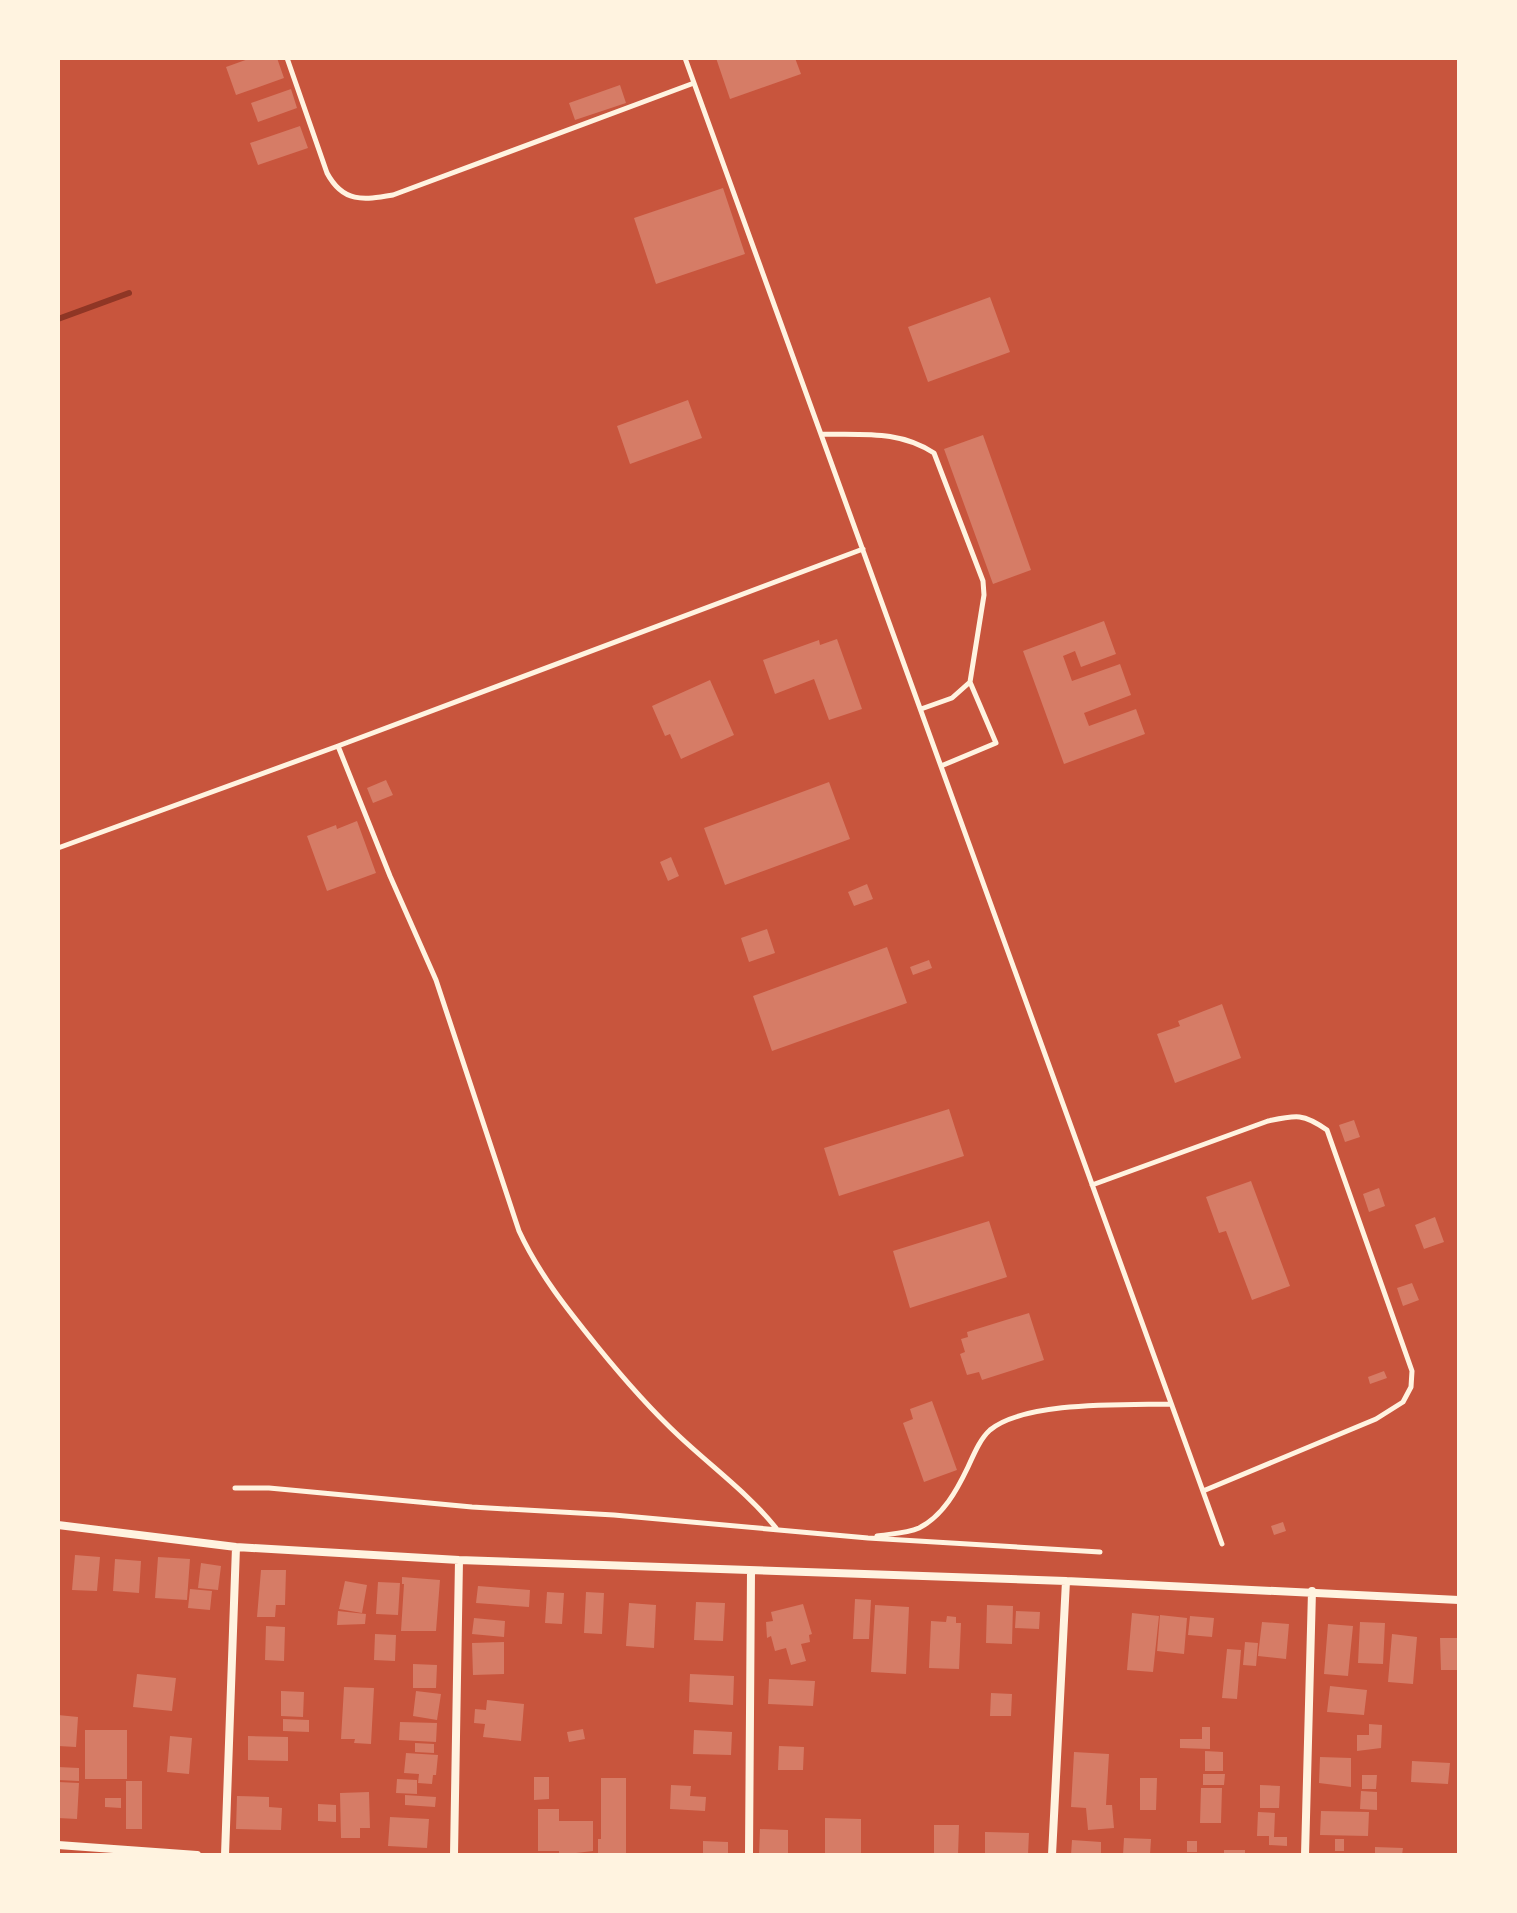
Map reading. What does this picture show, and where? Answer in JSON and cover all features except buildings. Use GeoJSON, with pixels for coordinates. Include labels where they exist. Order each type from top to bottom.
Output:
{"type":"FeatureCollection","features":[{"type":"Feature","properties":{"kind":"street"},"geometry":{"type":"LineString","coordinates":[[58,1525],[236,1547],[459,1560],[1066,1581],[1459,1600]]}},
{"type":"Feature","properties":{"kind":"street"},"geometry":{"type":"LineString","coordinates":[[225,1855],[236,1547]]}},
{"type":"Feature","properties":{"kind":"street"},"geometry":{"type":"LineString","coordinates":[[454,1855],[459,1560]]}},
{"type":"Feature","properties":{"kind":"street"},"geometry":{"type":"LineString","coordinates":[[749,1855],[751,1571]]}},
{"type":"Feature","properties":{"kind":"street"},"geometry":{"type":"LineString","coordinates":[[1052,1855],[1066,1581]]}},
{"type":"Feature","properties":{"kind":"street"},"geometry":{"type":"LineString","coordinates":[[1305,1855],[1312,1591]]}},
{"type":"Feature","properties":{"kind":"street"},"geometry":{"type":"LineString","coordinates":[[58,1845],[197,1855]]}},
{"type":"Feature","properties":{"kind":"lane"},"geometry":{"type":"LineString","coordinates":[[287,58],[334,186],[350,196],[365,199],[393,195],[694,83]]}},
{"type":"Feature","properties":{"kind":"lane"},"geometry":{"type":"LineString","coordinates":[[685,58],[1222,1544]]}},
{"type":"Feature","properties":{"kind":"lane"},"geometry":{"type":"LineString","coordinates":[[822,434],[897,436],[916,441],[934,453],[983,581],[984,595],[970,682],[996,743],[941,766]]}},
{"type":"Feature","properties":{"kind":"lane"},"geometry":{"type":"LineString","coordinates":[[58,848],[863,549]]}},
{"type":"Feature","properties":{"kind":"lane"},"geometry":{"type":"LineString","coordinates":[[921,709],[952,698],[970,682]]}},
{"type":"Feature","properties":{"kind":"lane"},"geometry":{"type":"LineString","coordinates":[[338,746],[436,980],[519,1231],[533,1261],[567,1310],[636,1394],[762,1510],[776,1528]]}},
{"type":"Feature","properties":{"kind":"lane"},"geometry":{"type":"LineString","coordinates":[[1092,1185],[1268,1121],[1293,1115],[1310,1118],[1327,1130],[1412,1371],[1411,1387],[1403,1402],[1376,1419],[1203,1491]]}},
{"type":"Feature","properties":{"kind":"lane"},"geometry":{"type":"LineString","coordinates":[[868,1538],[918,1528],[942,1510],[990,1430],[1011,1419],[1041,1411],[1171,1404]]}},
{"type":"Feature","properties":{"kind":"lane"},"geometry":{"type":"LineString","coordinates":[[235,1488],[269,1488],[457,1506],[776,1528],[868,1538],[1100,1552]]}},
{"type":"Feature","properties":{"kind":"waterway"},"geometry":{"type":"LineString","coordinates":[[58,319],[129,293]]}}]}
